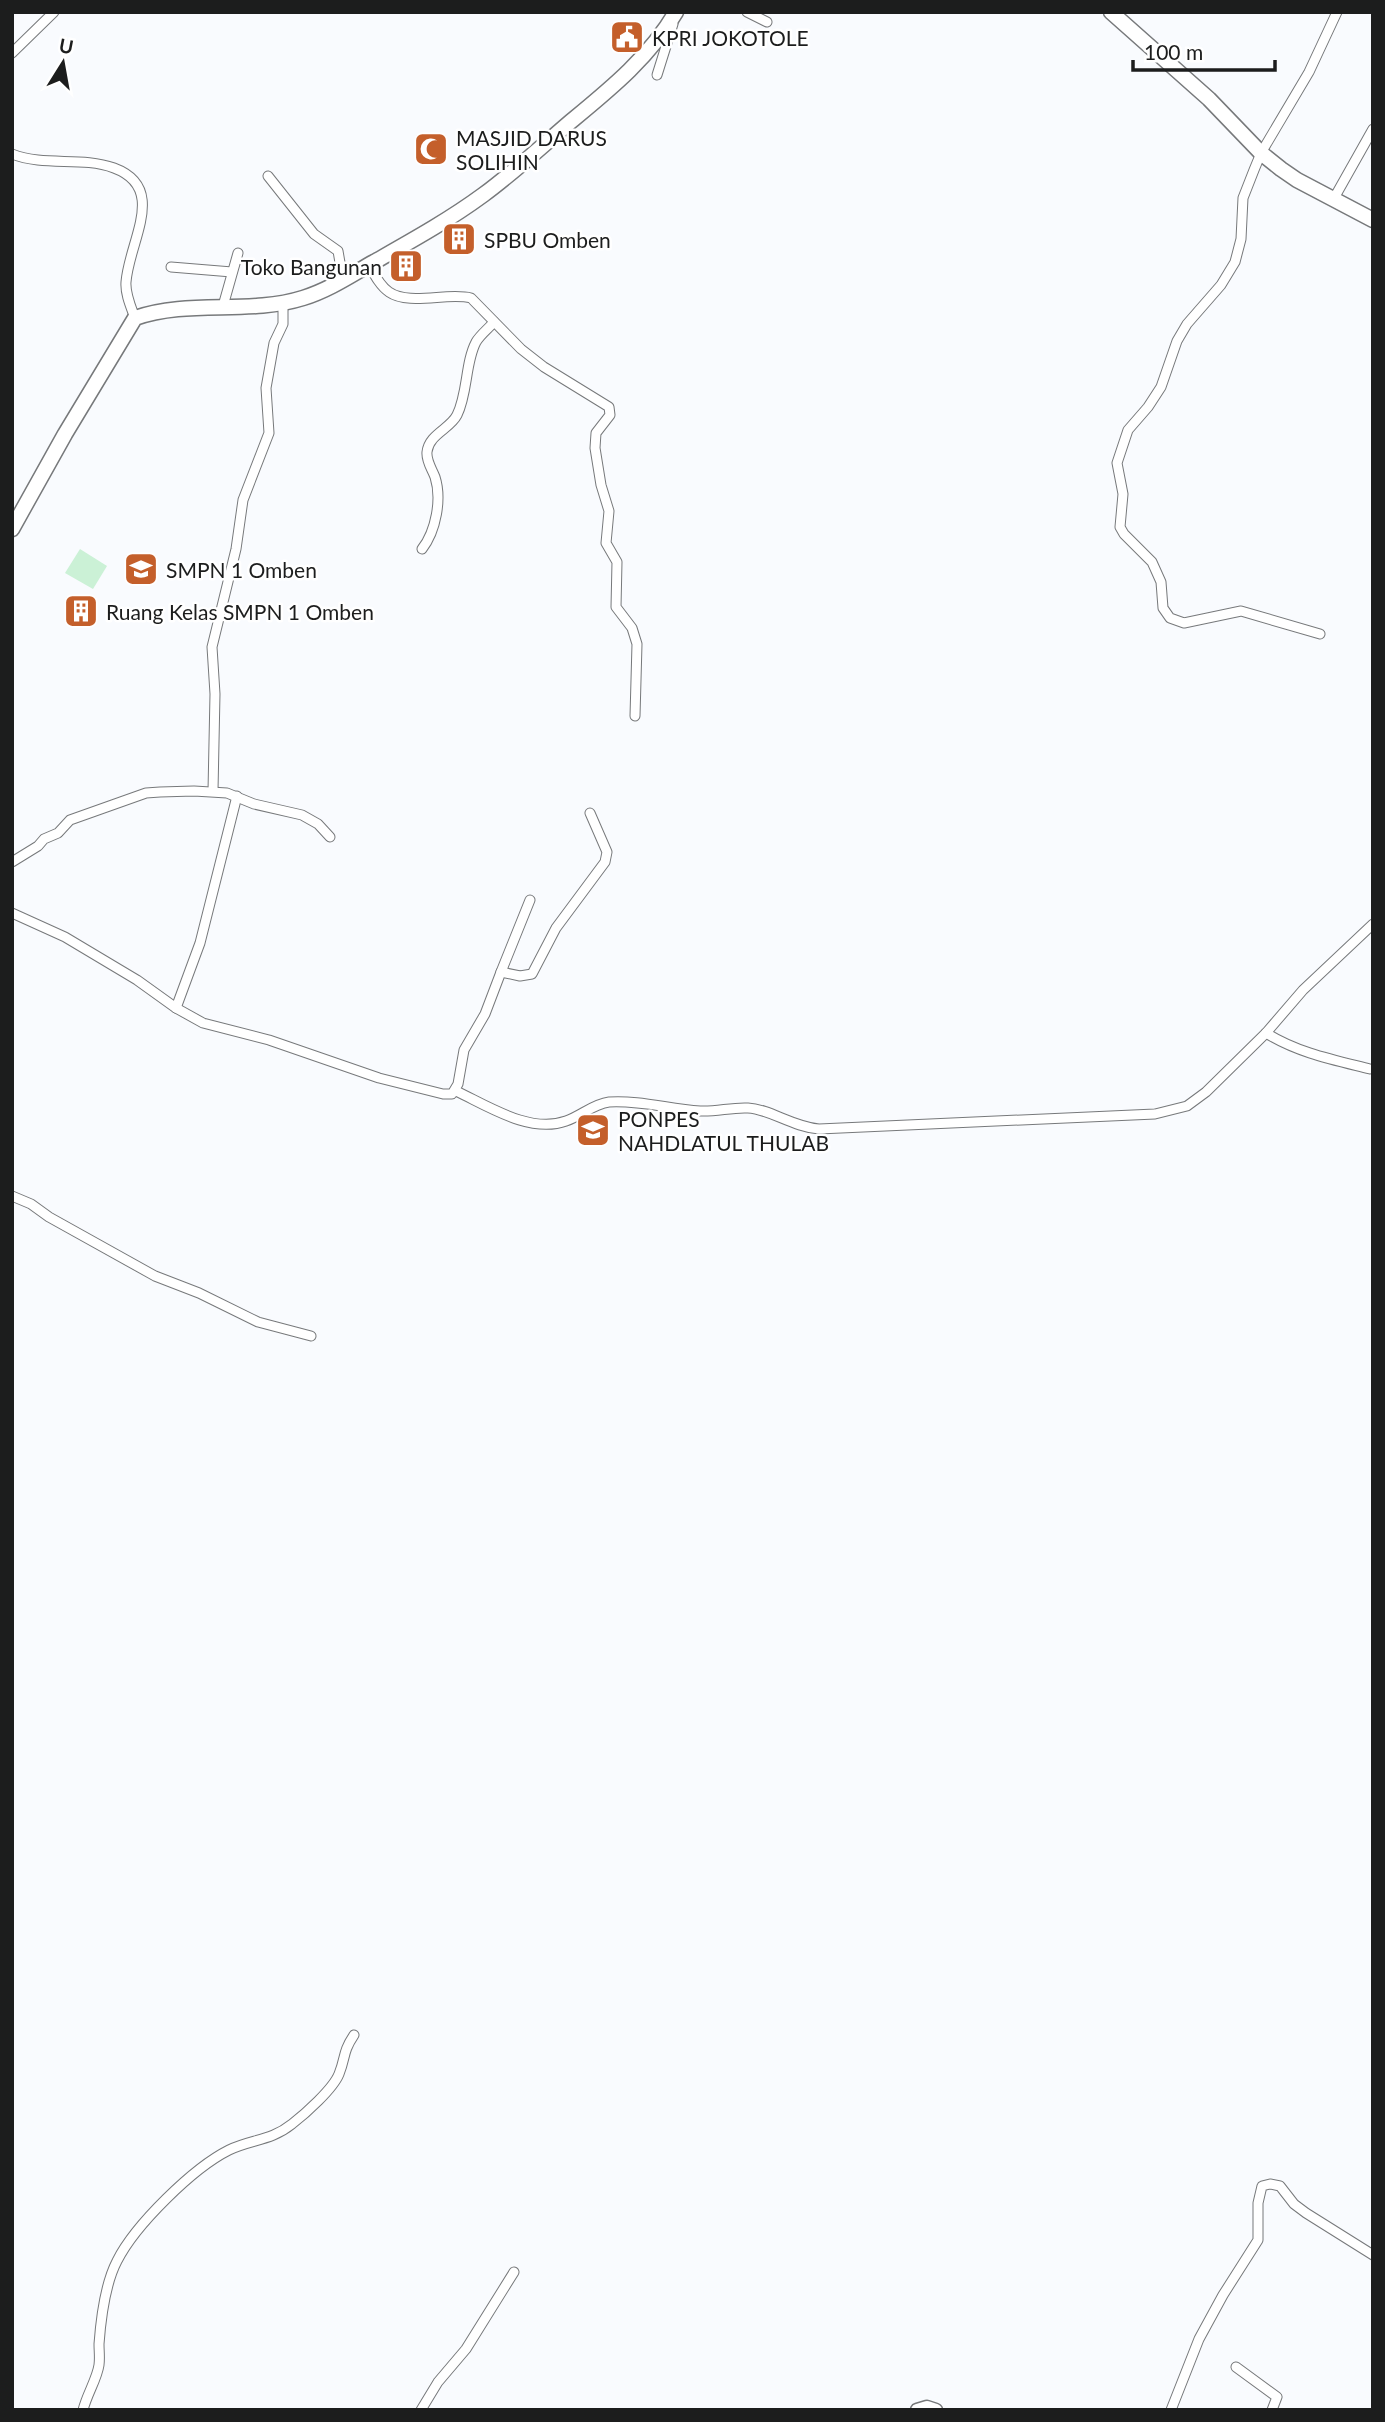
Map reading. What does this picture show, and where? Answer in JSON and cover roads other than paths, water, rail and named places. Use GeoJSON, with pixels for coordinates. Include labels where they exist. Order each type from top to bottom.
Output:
{"type":"FeatureCollection","features":[{"type":"Feature","properties":{"kind":"main road"},"geometry":{"type":"LineString","coordinates":[[12,529],[83,403],[135,318],[165,310],[283,303],[318,293],[343,280],[482,196],[533,155],[637,63],[658,39],[676,12]]}},
{"type":"Feature","properties":{"kind":"main road"},"geometry":{"type":"LineString","coordinates":[[1111,12],[1209,99],[1261,153],[1289,174],[1373,220]]}},
{"type":"Feature","properties":{"kind":"street"},"geometry":{"type":"LineString","coordinates":[[12,52],[54,12]]}},
{"type":"Feature","properties":{"kind":"street"},"geometry":{"type":"LineString","coordinates":[[657,75],[676,12]]}},
{"type":"Feature","properties":{"kind":"street"},"geometry":{"type":"LineString","coordinates":[[747,12],[767,22]]}},
{"type":"Feature","properties":{"kind":"street"},"geometry":{"type":"LineString","coordinates":[[1320,634],[1241,611],[1184,624],[1175,622],[1163,608],[1161,582],[1152,562],[1120,527],[1124,494],[1117,463],[1131,424],[1148,407],[1161,387],[1186,324],[1211,299],[1235,262],[1241,239],[1243,198],[1261,153],[1309,72],[1337,12]]}},
{"type":"Feature","properties":{"kind":"street"},"geometry":{"type":"LineString","coordinates":[[1333,200],[1373,129]]}},
{"type":"Feature","properties":{"kind":"street"},"geometry":{"type":"LineString","coordinates":[[12,154],[29,160],[78,161],[107,166],[127,174],[140,187],[144,203],[125,285],[135,318]]}},
{"type":"Feature","properties":{"kind":"street"},"geometry":{"type":"LineString","coordinates":[[268,176],[314,234],[338,251],[343,280]]}},
{"type":"Feature","properties":{"kind":"street"},"geometry":{"type":"LineString","coordinates":[[223,306],[237,253]]}},
{"type":"Feature","properties":{"kind":"street"},"geometry":{"type":"LineString","coordinates":[[369,265],[383,287],[392,294],[422,298],[471,298],[544,367],[609,407],[610,415],[596,433],[595,448],[609,512],[606,543],[617,562],[617,607],[632,628],[637,644],[635,716]]}},
{"type":"Feature","properties":{"kind":"street"},"geometry":{"type":"LineString","coordinates":[[171,267],[232,272]]}},
{"type":"Feature","properties":{"kind":"street"},"geometry":{"type":"LineString","coordinates":[[213,791],[215,694],[212,647],[236,550],[243,500],[269,433],[266,388],[274,343],[283,324],[283,303]]}},
{"type":"Feature","properties":{"kind":"street"},"geometry":{"type":"LineString","coordinates":[[422,549],[431,534],[438,500],[435,477],[427,458],[428,447],[455,419],[462,403],[476,342],[494,322]]}},
{"type":"Feature","properties":{"kind":"street"},"geometry":{"type":"LineString","coordinates":[[12,862],[38,846],[44,839],[58,833],[70,820],[146,793],[178,790],[213,791],[302,815],[318,824],[330,837]]}},
{"type":"Feature","properties":{"kind":"street"},"geometry":{"type":"LineString","coordinates":[[176,1008],[200,943],[237,796]]}},
{"type":"Feature","properties":{"kind":"street"},"geometry":{"type":"LineString","coordinates":[[501,972],[520,976],[532,974],[556,928],[605,862],[607,852],[590,813]]}},
{"type":"Feature","properties":{"kind":"street"},"geometry":{"type":"LineString","coordinates":[[12,913],[65,937],[137,979],[176,1008],[203,1023],[269,1040],[380,1078],[452,1094],[456,1091],[464,1049],[485,1014],[530,900]]}},
{"type":"Feature","properties":{"kind":"street"},"geometry":{"type":"LineString","coordinates":[[456,1091],[530,1124],[545,1126],[565,1122],[592,1107],[608,1102],[635,1102],[704,1111],[756,1109],[804,1128],[819,1129],[1155,1114],[1177,1110],[1197,1100],[1266,1033],[1312,981],[1373,924]]}},
{"type":"Feature","properties":{"kind":"street"},"geometry":{"type":"LineString","coordinates":[[1266,1033],[1283,1044],[1310,1054],[1370,1069]]}},
{"type":"Feature","properties":{"kind":"street"},"geometry":{"type":"LineString","coordinates":[[12,1196],[31,1204],[48,1217],[155,1276],[199,1293],[258,1322],[311,1336]]}},
{"type":"Feature","properties":{"kind":"street"},"geometry":{"type":"LineString","coordinates":[[83,2410],[99,2364],[103,2313],[110,2280],[125,2248],[168,2198],[207,2163],[236,2147],[275,2136],[295,2122],[337,2078],[344,2051],[354,2035]]}},
{"type":"Feature","properties":{"kind":"street"},"geometry":{"type":"LineString","coordinates":[[1171,2410],[1199,2339],[1258,2239],[1258,2203],[1262,2186],[1280,2186],[1294,2204],[1306,2213],[1373,2255]]}},
{"type":"Feature","properties":{"kind":"street"},"geometry":{"type":"LineString","coordinates":[[421,2410],[439,2382],[466,2349],[514,2272]]}},
{"type":"Feature","properties":{"kind":"street"},"geometry":{"type":"LineString","coordinates":[[1236,2367],[1277,2397],[1272,2410]]}},
{"type":"Feature","properties":{"kind":"street"},"geometry":{"type":"LineString","coordinates":[[917,2410],[927,2407],[936,2410]]}},
{"type":"Feature","properties":{"kind":"place","name":"KPRI JOKOTOLE"},"geometry":{"type":"Point","coordinates":[627,37]}},
{"type":"Feature","properties":{"kind":"place","name":"MASJID DARUS SOLIHIN"},"geometry":{"type":"Point","coordinates":[431,149]}},
{"type":"Feature","properties":{"kind":"place","name":"SPBU Omben"},"geometry":{"type":"Point","coordinates":[459,239]}},
{"type":"Feature","properties":{"kind":"place","name":"Toko Bangunan"},"geometry":{"type":"Point","coordinates":[406,266]}},
{"type":"Feature","properties":{"kind":"place","name":"SMPN 1 Omben"},"geometry":{"type":"Point","coordinates":[141,569]}},
{"type":"Feature","properties":{"kind":"place","name":"Ruang Kelas SMPN 1 Omben"},"geometry":{"type":"Point","coordinates":[81,611]}},
{"type":"Feature","properties":{"kind":"place","name":"PONPES NAHDLATUL THULAB"},"geometry":{"type":"Point","coordinates":[593,1130]}}]}
